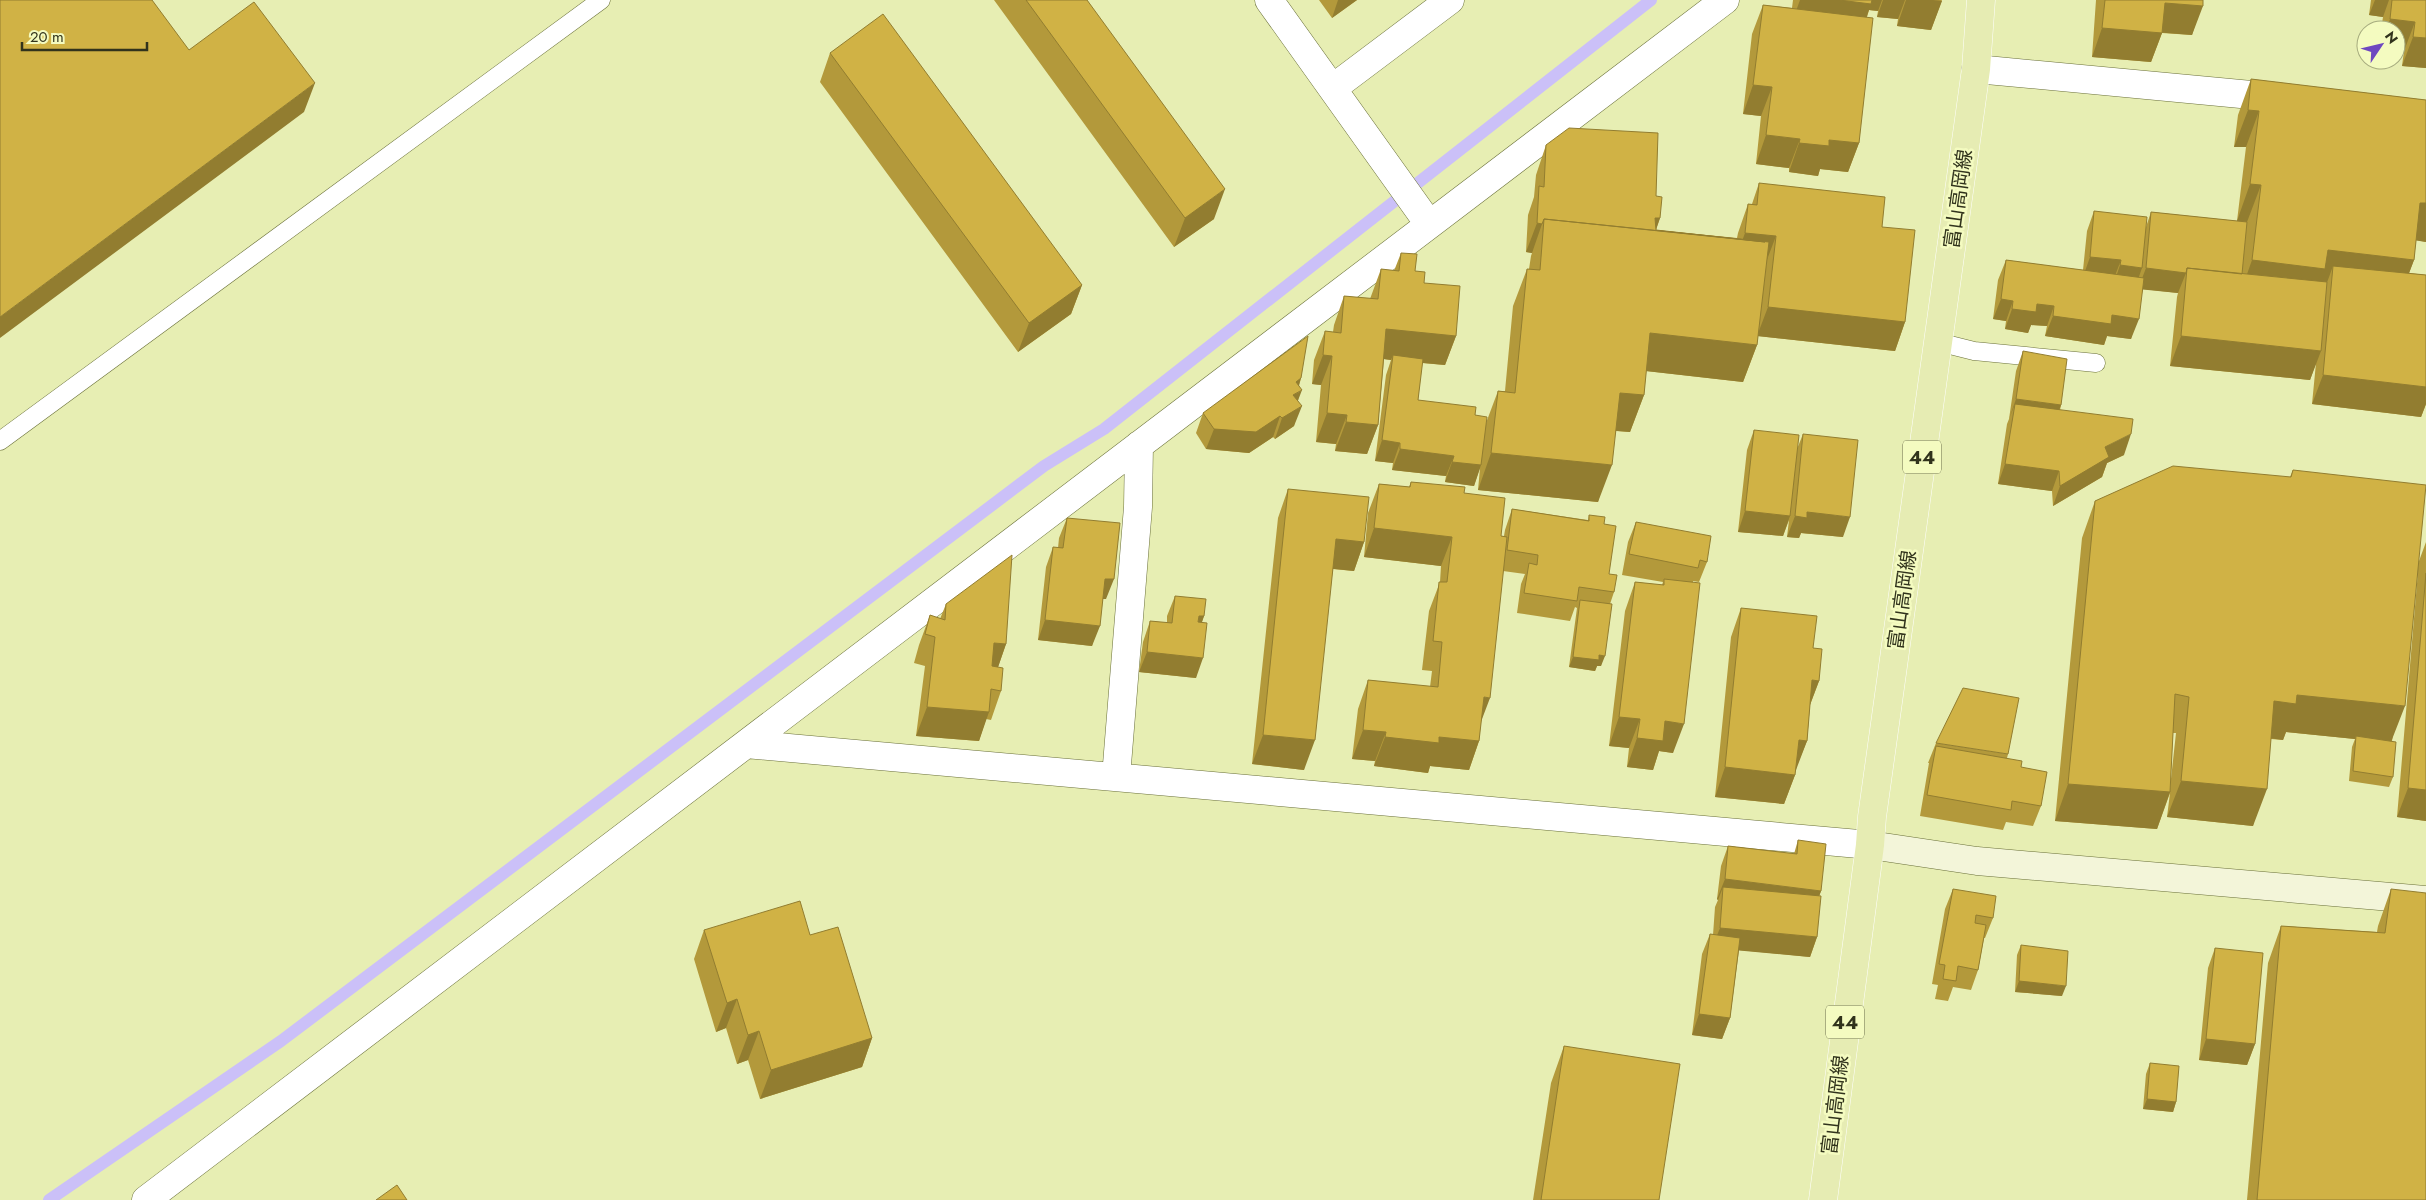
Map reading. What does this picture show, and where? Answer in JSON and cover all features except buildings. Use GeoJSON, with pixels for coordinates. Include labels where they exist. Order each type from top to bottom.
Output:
{"type":"FeatureCollection","features":[{"type":"Feature","properties":{"kind":"main road","name":"富山高岡線"},"geometry":{"type":"LineString","coordinates":[[1823,1200],[1870,845],[1872,817],[1976,69],[1981,0]]}},
{"type":"Feature","properties":{"kind":"street"},"geometry":{"type":"LineString","coordinates":[[1268,0],[1430,224]]}},
{"type":"Feature","properties":{"kind":"street"},"geometry":{"type":"LineString","coordinates":[[1333,88],[1450,0]]}},
{"type":"Feature","properties":{"kind":"street"},"geometry":{"type":"LineString","coordinates":[[146,1200],[1725,0]]}},
{"type":"Feature","properties":{"kind":"street"},"geometry":{"type":"LineString","coordinates":[[1976,69],[2309,100]]}},
{"type":"Feature","properties":{"kind":"street"},"geometry":{"type":"LineString","coordinates":[[1116,778],[1138,507],[1139,445]]}},
{"type":"Feature","properties":{"kind":"street"},"geometry":{"type":"LineString","coordinates":[[746,744],[1870,845],[1977,861],[2426,900]]}},
{"type":"Feature","properties":{"kind":"lane"},"geometry":{"type":"LineString","coordinates":[[0,441],[601,0]]}},
{"type":"Feature","properties":{"kind":"lane"},"geometry":{"type":"LineString","coordinates":[[1938,342],[1974,351],[2096,363]]}},
{"type":"Feature","properties":{"kind":"waterway"},"geometry":{"type":"LineString","coordinates":[[49,1200],[281,1041],[1044,466],[1104,429],[1651,0]]}}]}
